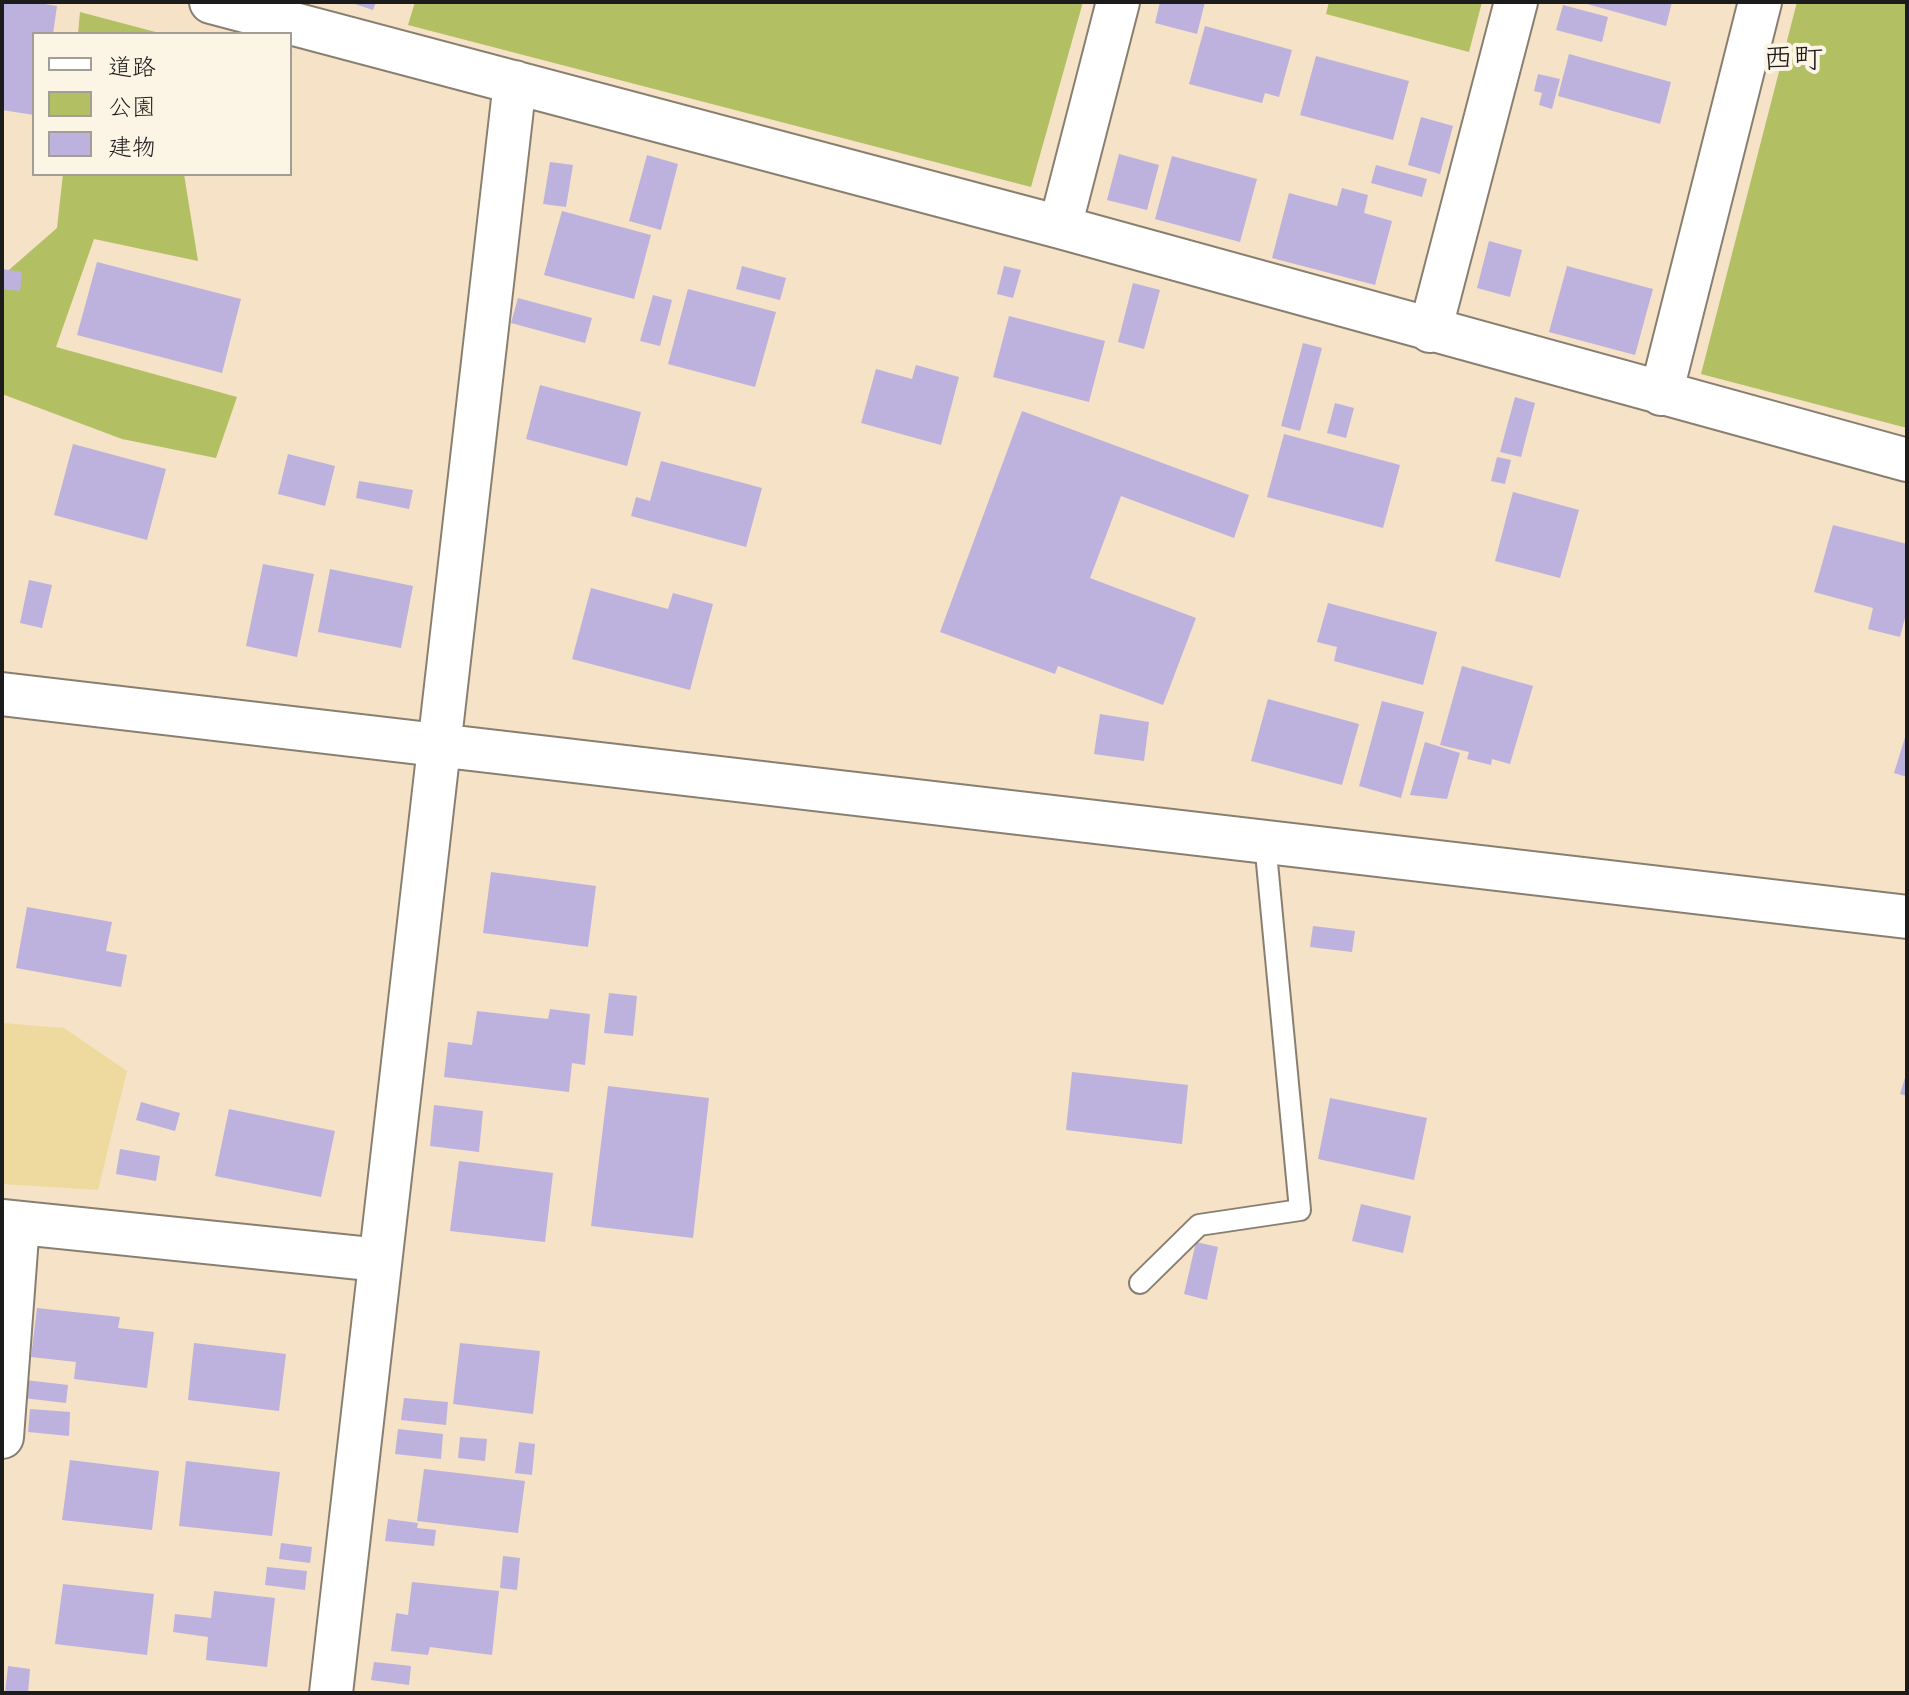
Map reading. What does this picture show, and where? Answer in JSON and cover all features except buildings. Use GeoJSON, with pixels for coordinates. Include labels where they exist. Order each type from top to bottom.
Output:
{"type":"FeatureCollection","features":[{"type":"Feature","properties":{"kind":"street"},"geometry":{"type":"LineString","coordinates":[[211,2],[1060,227],[1907,460]]}},
{"type":"Feature","properties":{"kind":"street"},"geometry":{"type":"LineString","coordinates":[[1060,227],[1118,2]]}},
{"type":"Feature","properties":{"kind":"street"},"geometry":{"type":"LineString","coordinates":[[1430,331],[1516,2]]}},
{"type":"Feature","properties":{"kind":"street"},"geometry":{"type":"LineString","coordinates":[[1661,394],[1760,2]]}},
{"type":"Feature","properties":{"kind":"street"},"geometry":{"type":"LineString","coordinates":[[331,1693],[515,82]]}},
{"type":"Feature","properties":{"kind":"street"},"geometry":{"type":"LineString","coordinates":[[2,694],[1907,917]]}},
{"type":"Feature","properties":{"kind":"street"},"geometry":{"type":"LineString","coordinates":[[2,1437],[10,1222],[380,1260]]}},
{"type":"Feature","properties":{"kind":"lane"},"geometry":{"type":"LineString","coordinates":[[1140,1283],[1199,1225],[1300,1210],[1265,842]]}},
{"type":"Feature","properties":{"kind":"green space"},"geometry":{"type":"Polygon","coordinates":[[[415,2],[1083,2],[1031,187],[408,25],[415,2]]]}},
{"type":"Feature","properties":{"kind":"green space"},"geometry":{"type":"Polygon","coordinates":[[[1329,2],[1482,2],[1469,52],[1326,14],[1329,2]]]}},
{"type":"Feature","properties":{"kind":"green space"},"geometry":{"type":"Polygon","coordinates":[[[1797,2],[1907,2],[1907,428],[1701,374],[1797,2]]]}},
{"type":"Feature","properties":{"kind":"green space"},"geometry":{"type":"Polygon","coordinates":[[[80,12],[155,32],[78,32],[80,12]]]}},
{"type":"Feature","properties":{"kind":"green space"},"geometry":{"type":"Polygon","coordinates":[[[63,176],[184,176],[198,261],[94,239],[56,347],[237,397],[216,458],[122,439],[2,394],[2,276],[57,228],[63,176]]]}},
{"type":"Feature","properties":{"kind":"sand"},"geometry":{"type":"Polygon","coordinates":[[[2,1023],[64,1028],[127,1071],[98,1190],[2,1184],[2,1023]]]}},
{"type":"Feature","properties":{"kind":"district","name":"西町"},"geometry":{"type":"Point","coordinates":[1793,60]}}]}
